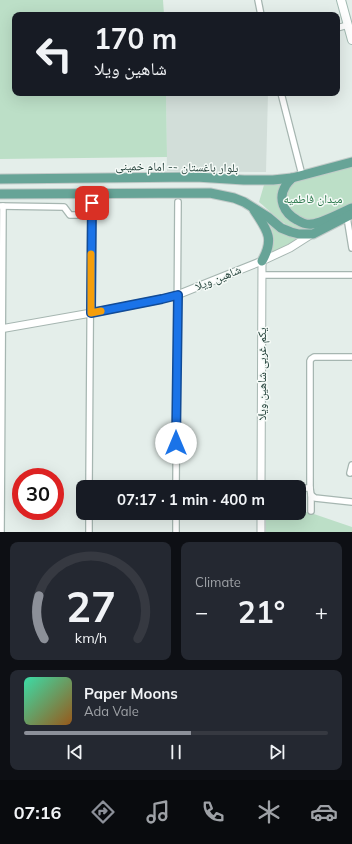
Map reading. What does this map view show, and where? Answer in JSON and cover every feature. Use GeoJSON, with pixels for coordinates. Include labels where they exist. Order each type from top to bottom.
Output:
{"type":"FeatureCollection","features":[{"type":"Feature","properties":{"kind":"main road"},"geometry":{"type":"LineString","coordinates":[[341,0],[352,40]]}},
{"type":"Feature","properties":{"kind":"main road","name":"بلوار باغستان -- امام خمینی"},"geometry":{"type":"LineString","coordinates":[[0,179],[196,177],[254,181],[292,178],[352,162]]}},
{"type":"Feature","properties":{"kind":"main road"},"geometry":{"type":"LineString","coordinates":[[292,178],[286,185],[281,201],[289,215],[302,223],[318,224],[352,208]]}},
{"type":"Feature","properties":{"kind":"main road"},"geometry":{"type":"LineString","coordinates":[[10,179],[6,182],[5,186],[10,194]]}},
{"type":"Feature","properties":{"kind":"main road","name":"بلوار باغستان -- امام خمینی"},"geometry":{"type":"LineString","coordinates":[[0,194],[210,192],[234,198],[252,207],[268,217],[281,228],[299,234],[313,234]]}},
{"type":"Feature","properties":{"kind":"main road"},"geometry":{"type":"LineString","coordinates":[[252,207],[265,227],[269,237],[267,252],[262,261]]}},
{"type":"Feature","properties":{"kind":"main road"},"geometry":{"type":"LineString","coordinates":[[313,234],[350,215]]}},
{"type":"Feature","properties":{"kind":"street"},"geometry":{"type":"LineString","coordinates":[[258,0],[260,12]]}},
{"type":"Feature","properties":{"kind":"street"},"geometry":{"type":"LineString","coordinates":[[340,27],[348,25]]}},
{"type":"Feature","properties":{"kind":"street"},"geometry":{"type":"LineString","coordinates":[[282,96],[302,175]]}},
{"type":"Feature","properties":{"kind":"street"},"geometry":{"type":"LineString","coordinates":[[1,532],[1,206],[64,207],[70,215],[81,215],[83,200],[91,193]]}},
{"type":"Feature","properties":{"kind":"street"},"geometry":{"type":"LineString","coordinates":[[176,480],[178,202]]}},
{"type":"Feature","properties":{"kind":"street"},"geometry":{"type":"LineString","coordinates":[[89,480],[92,203]]}},
{"type":"Feature","properties":{"kind":"street"},"geometry":{"type":"LineString","coordinates":[[350,215],[352,248]]}},
{"type":"Feature","properties":{"kind":"street","name":"شاهین ویلا"},"geometry":{"type":"LineString","coordinates":[[1,329],[91,313],[178,295],[262,261],[290,248],[313,234]]}},
{"type":"Feature","properties":{"kind":"street","name":"یکم غربی شاهین ویلا"},"geometry":{"type":"LineString","coordinates":[[261,480],[262,261]]}},
{"type":"Feature","properties":{"kind":"street"},"geometry":{"type":"LineString","coordinates":[[262,275],[352,275]]}},
{"type":"Feature","properties":{"kind":"street"},"geometry":{"type":"LineString","coordinates":[[311,511],[310,360],[314,358],[352,357]]}},
{"type":"Feature","properties":{"kind":"street"},"geometry":{"type":"LineString","coordinates":[[350,473],[352,465]]}},
{"type":"Feature","properties":{"kind":"street"},"geometry":{"type":"LineString","coordinates":[[306,491],[312,494],[352,502]]}},
{"type":"Feature","properties":{"kind":"street"},"geometry":{"type":"LineString","coordinates":[[89,520],[89,532]]}},
{"type":"Feature","properties":{"kind":"street"},"geometry":{"type":"LineString","coordinates":[[176,520],[176,532]]}},
{"type":"Feature","properties":{"kind":"street"},"geometry":{"type":"LineString","coordinates":[[261,520],[261,532]]}},
{"type":"Feature","properties":{"kind":"shaded area"},"geometry":{"type":"Polygon","coordinates":[[[166,96],[268,96],[266,172],[167,171],[166,96]]]}},
{"type":"Feature","properties":{"kind":"green space"},"geometry":{"type":"Polygon","coordinates":[[[0,0],[163,0],[164,12],[12,12],[12,96],[166,96],[167,157],[0,159],[0,0]]]}},
{"type":"Feature","properties":{"kind":"green space","name":"میدان فاطمیه"},"geometry":{"type":"Polygon","coordinates":[[[352,165],[352,205],[322,219],[306,221],[290,212],[286,194],[289,187],[298,180],[352,165]]]}},
{"type":"Feature","properties":{"kind":"green space"},"geometry":{"type":"Polygon","coordinates":[[[284,182],[279,200],[308,228],[292,228],[259,202],[264,185],[284,182]]]}},
{"type":"Feature","properties":{"kind":"green space"},"geometry":{"type":"Polygon","coordinates":[[[270,225],[281,232],[300,238],[270,254],[274,240],[270,225]]]}},
{"type":"Feature","properties":{"kind":"green space"},"geometry":{"type":"Polygon","coordinates":[[[306,512],[352,527],[352,532],[266,532],[266,520],[306,520],[306,512]]]}},
{"type":"Feature","properties":{"kind":"slow traffic"},"geometry":{"type":"LineString","coordinates":[[91,254],[91,313],[101,311]]}},
{"type":"Feature","properties":{"kind":"route"},"geometry":{"type":"LineString","coordinates":[[92,203],[91,313],[178,295],[176,443]]}}]}
